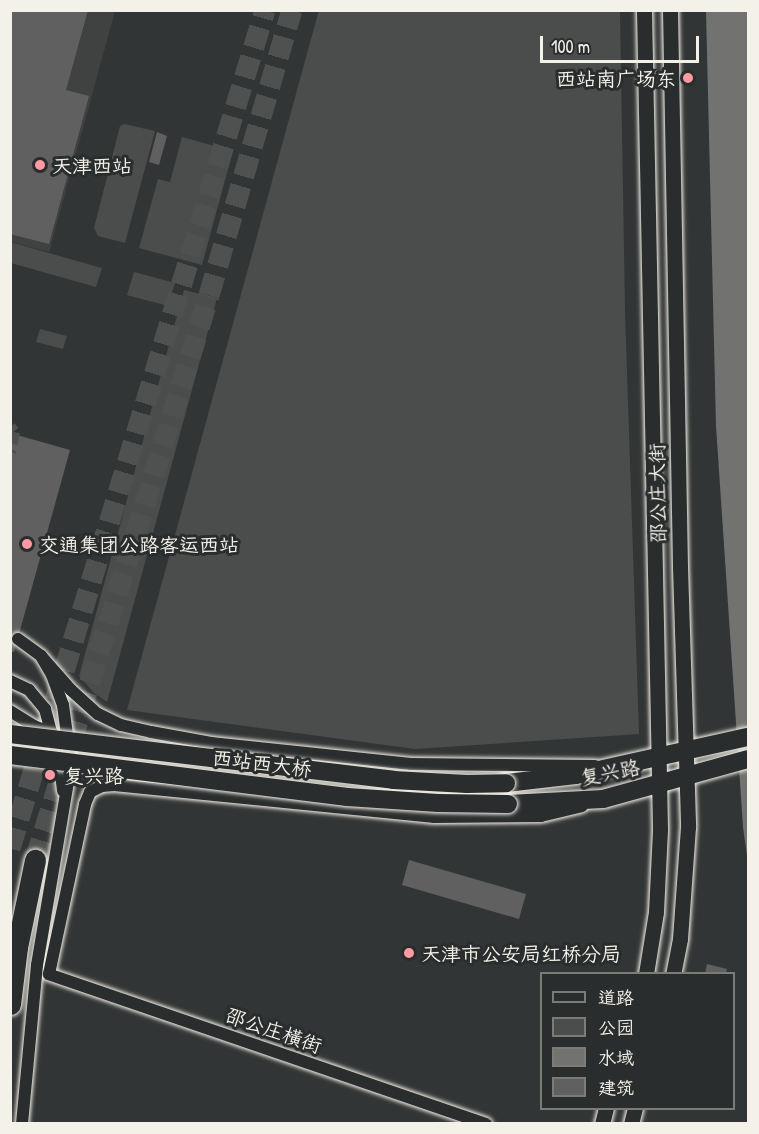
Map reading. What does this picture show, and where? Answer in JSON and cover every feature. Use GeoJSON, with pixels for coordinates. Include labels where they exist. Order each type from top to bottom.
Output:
{"type":"FeatureCollection","features":[{"type":"Feature","properties":{"kind":"highway"},"geometry":{"type":"LineString","coordinates":[[10,1004],[17,947],[35,860]]}},
{"type":"Feature","properties":{"kind":"main road","name":"西站西大桥"},"geometry":{"type":"LineString","coordinates":[[10,734],[45,734],[393,780],[467,784],[506,783]]}},
{"type":"Feature","properties":{"kind":"main road","name":"复兴路"},"geometry":{"type":"LineString","coordinates":[[506,783],[576,775],[748,737]]}},
{"type":"Feature","properties":{"kind":"main road","name":"西站西大桥"},"geometry":{"type":"LineString","coordinates":[[10,756],[347,796],[438,803],[508,804]]}},
{"type":"Feature","properties":{"kind":"main road","name":"复兴路"},"geometry":{"type":"LineString","coordinates":[[508,804],[603,799],[748,759]]}},
{"type":"Feature","properties":{"kind":"street","name":"邵公庄大街"},"geometry":{"type":"LineString","coordinates":[[644,10],[660,830],[656,912],[646,972]]}},
{"type":"Feature","properties":{"kind":"street","name":"邵公庄大街"},"geometry":{"type":"LineString","coordinates":[[670,10],[679,544],[688,826],[680,939],[673,972]]}},
{"type":"Feature","properties":{"kind":"street"},"geometry":{"type":"LineString","coordinates":[[18,639],[41,656],[71,690],[98,714],[121,725],[151,732],[210,743],[411,764],[614,766]]}},
{"type":"Feature","properties":{"kind":"street"},"geometry":{"type":"LineString","coordinates":[[22,1124],[38,965],[71,764],[63,705],[41,656]]}},
{"type":"Feature","properties":{"kind":"street"},"geometry":{"type":"LineString","coordinates":[[10,681],[30,690],[45,709],[45,734],[63,787],[61,828]]}},
{"type":"Feature","properties":{"kind":"street"},"geometry":{"type":"LineString","coordinates":[[10,711],[45,734]]}},
{"type":"Feature","properties":{"kind":"street"},"geometry":{"type":"LineString","coordinates":[[10,727],[68,736]]}},
{"type":"Feature","properties":{"kind":"street"},"geometry":{"type":"LineString","coordinates":[[151,732],[147,788],[434,817],[541,816],[603,799]]}},
{"type":"Feature","properties":{"kind":"street","name":"邵公庄横街"},"geometry":{"type":"LineString","coordinates":[[147,788],[102,786],[87,797],[74,847],[50,974],[486,1124]]}},
{"type":"Feature","properties":{"kind":"shaded area","name":"天津西站"},"geometry":{"type":"Polygon","coordinates":[[[10,11],[115,11],[49,252],[11,242],[10,11]]]}},
{"type":"Feature","properties":{"kind":"green space"},"geometry":{"type":"Polygon","coordinates":[[[319,10],[620,11],[625,311],[639,734],[415,749],[127,710],[319,10]]]}},
{"type":"Feature","properties":{"kind":"green space"},"geometry":{"type":"Polygon","coordinates":[[[124,124],[155,131],[125,243],[98,236],[94,228],[120,126],[124,124]]]}},
{"type":"Feature","properties":{"kind":"green space"},"geometry":{"type":"Polygon","coordinates":[[[182,137],[233,151],[202,265],[139,248],[158,179],[170,182],[182,137]]]}},
{"type":"Feature","properties":{"kind":"green space"},"geometry":{"type":"Polygon","coordinates":[[[10,242],[102,268],[96,287],[11,263],[10,242]]]}},
{"type":"Feature","properties":{"kind":"green space"},"geometry":{"type":"Polygon","coordinates":[[[134,272],[175,283],[168,306],[127,295],[134,272]]]}},
{"type":"Feature","properties":{"kind":"green space"},"geometry":{"type":"Polygon","coordinates":[[[184,290],[217,298],[107,702],[94,693],[79,676],[184,290]]]}},
{"type":"Feature","properties":{"kind":"green space"},"geometry":{"type":"Polygon","coordinates":[[[40,329],[67,336],[63,349],[36,342],[40,329]]]}},
{"type":"Feature","properties":{"kind":"water"},"geometry":{"type":"Polygon","coordinates":[[[706,11],[748,11],[748,863],[743,827],[716,426],[706,11]]]}},
{"type":"Feature","properties":{"kind":"building","name":"天津西站"},"geometry":{"type":"Polygon","coordinates":[[[10,10],[88,10],[66,90],[89,96],[49,244],[10,234],[10,10]]]}},
{"type":"Feature","properties":{"kind":"building"},"geometry":{"type":"Polygon","coordinates":[[[157,132],[167,136],[159,165],[149,162],[157,132]]]}},
{"type":"Feature","properties":{"kind":"building","name":"交通集团公路客运西站"},"geometry":{"type":"Polygon","coordinates":[[[10,433],[70,450],[14,652],[10,651],[10,433]]]}},
{"type":"Feature","properties":{"kind":"building"},"geometry":{"type":"Polygon","coordinates":[[[409,860],[526,894],[519,919],[402,885],[409,860]]]}},
{"type":"Feature","properties":{"kind":"building"},"geometry":{"type":"Polygon","coordinates":[[[707,964],[727,969],[726,972],[705,972],[707,964]]]}},
{"type":"Feature","properties":{"kind":"tunnel"},"geometry":{"type":"LineString","coordinates":[[10,848],[265,10]]}},
{"type":"Feature","properties":{"kind":"tunnel"},"geometry":{"type":"LineString","coordinates":[[35,860],[209,295],[292,10]]}},
{"type":"Feature","properties":{"kind":"tunnel"},"geometry":{"type":"LineString","coordinates":[[10,427],[14,432],[10,453]]}},
{"type":"Feature","properties":{"kind":"place","name":"西站南广场东"},"geometry":{"type":"Point","coordinates":[688,78]}},
{"type":"Feature","properties":{"kind":"place","name":"天津西站"},"geometry":{"type":"Point","coordinates":[40,165]}},
{"type":"Feature","properties":{"kind":"place","name":"交通集团公路客运西站"},"geometry":{"type":"Point","coordinates":[27,544]}},
{"type":"Feature","properties":{"kind":"place","name":"复兴路"},"geometry":{"type":"Point","coordinates":[50,775]}},
{"type":"Feature","properties":{"kind":"place","name":"天津市公安局红桥分局"},"geometry":{"type":"Point","coordinates":[409,953]}}]}
